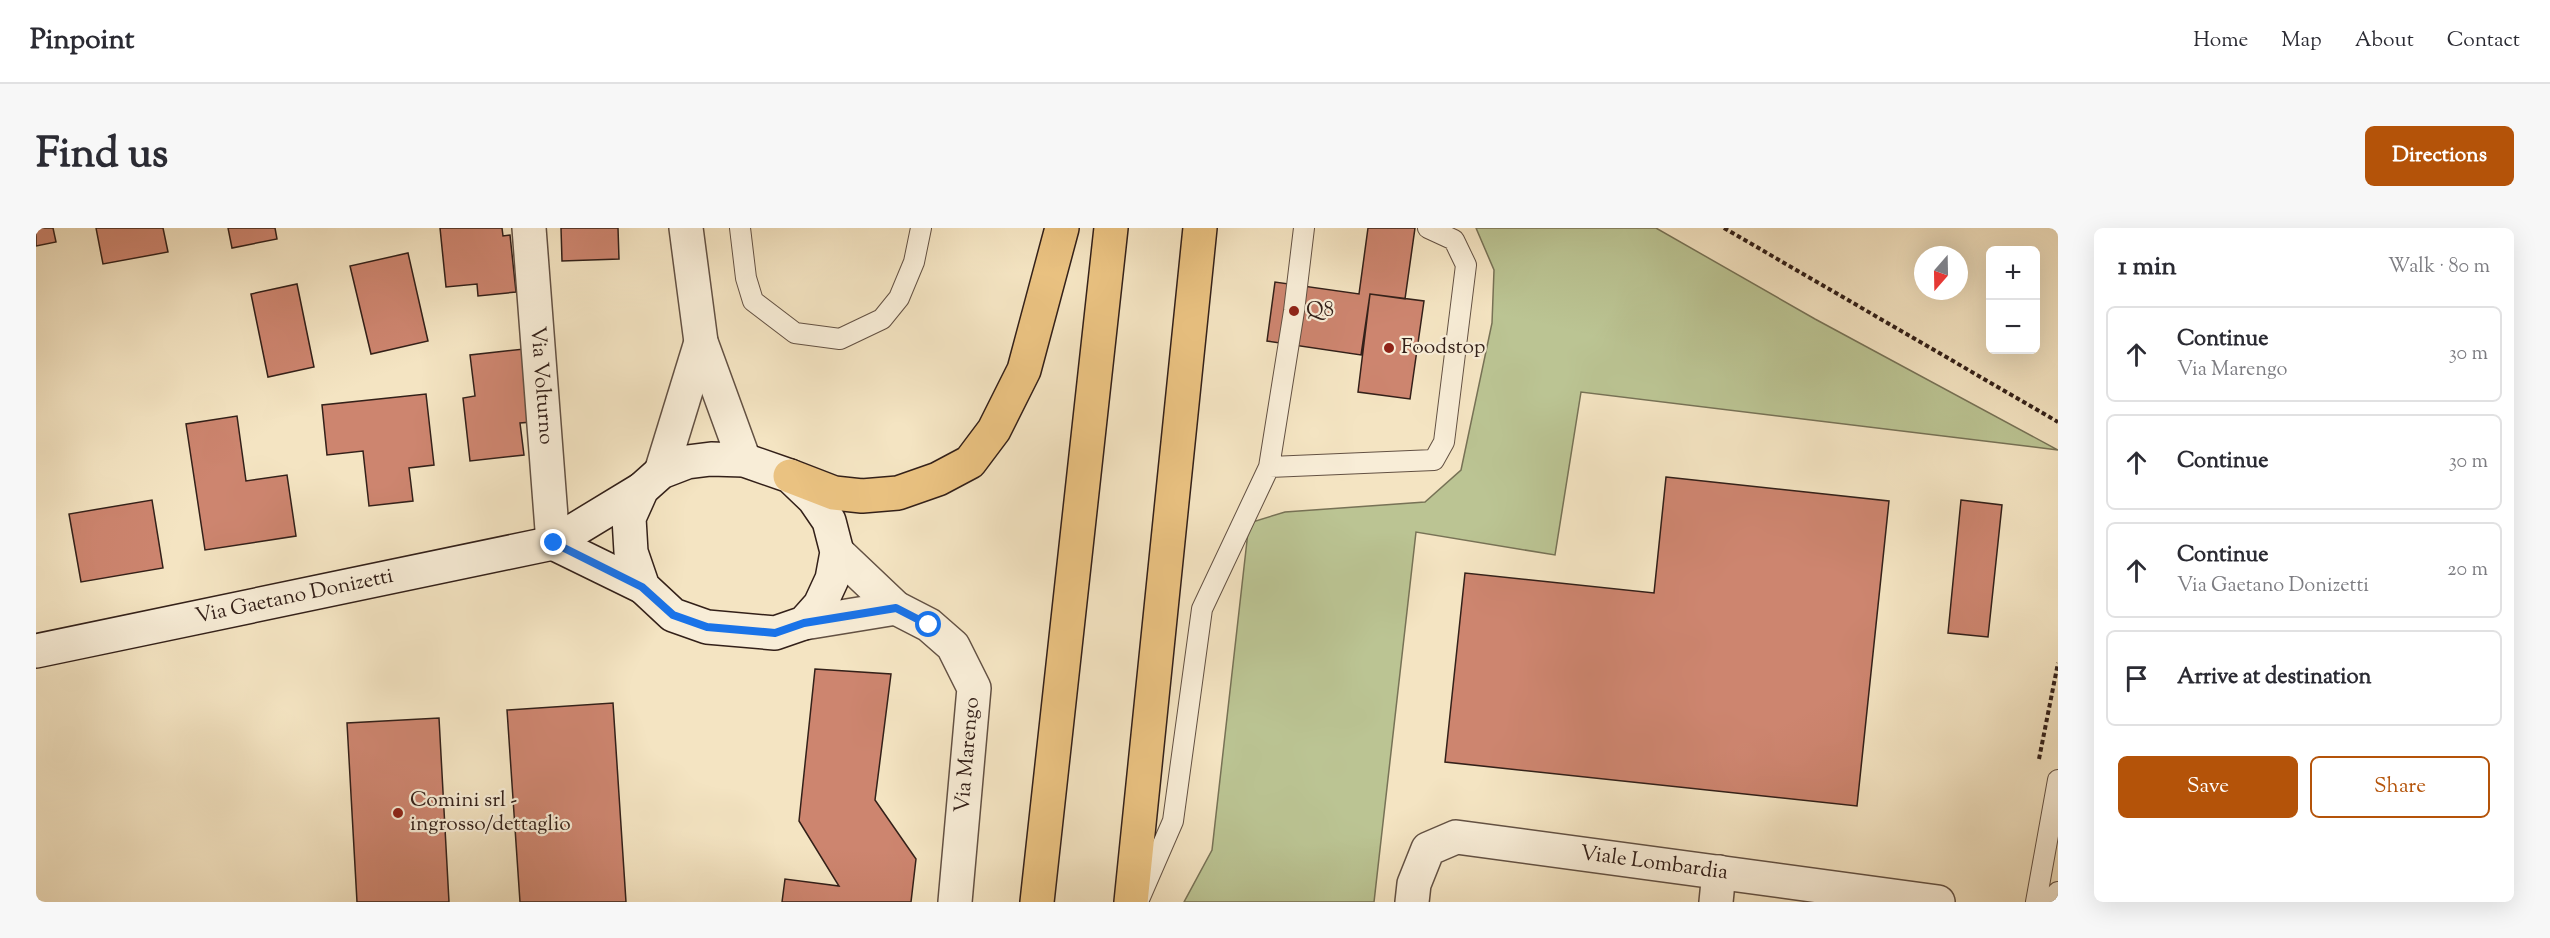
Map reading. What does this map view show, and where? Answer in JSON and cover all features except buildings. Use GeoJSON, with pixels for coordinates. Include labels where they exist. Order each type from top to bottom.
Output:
{"type":"FeatureCollection","features":[{"type":"Feature","properties":{"kind":"highway"},"geometry":{"type":"LineString","coordinates":[[790,476],[834,493],[862,496],[898,493],[938,479],[970,462],[994,430],[1024,370],[1062,228]]}},
{"type":"Feature","properties":{"kind":"highway"},"geometry":{"type":"LineString","coordinates":[[1037,902],[1111,228]]}},
{"type":"Feature","properties":{"kind":"highway"},"geometry":{"type":"LineString","coordinates":[[1131,902],[1200,228]]}},
{"type":"Feature","properties":{"kind":"street","name":"Via Volturno"},"geometry":{"type":"LineString","coordinates":[[530,228],[554,543]]}},
{"type":"Feature","properties":{"kind":"street"},"geometry":{"type":"LineString","coordinates":[[686,228],[701,342],[744,460]]}},
{"type":"Feature","properties":{"kind":"street"},"geometry":{"type":"LineString","coordinates":[[642,587],[631,552],[630,518],[651,481],[701,342]]}},
{"type":"Feature","properties":{"kind":"street"},"geometry":{"type":"LineString","coordinates":[[651,481],[687,462],[711,459],[744,460],[790,476],[814,499],[829,521],[837,552],[831,579],[820,605],[804,623]]}},
{"type":"Feature","properties":{"kind":"street","name":"Via Gaetano Donizetti"},"geometry":{"type":"LineString","coordinates":[[36,651],[554,543],[651,481]]}},
{"type":"Feature","properties":{"kind":"street"},"geometry":{"type":"LineString","coordinates":[[554,543],[642,587],[673,615],[707,627],[775,633],[804,623],[896,608]]}},
{"type":"Feature","properties":{"kind":"street","name":"Via Marengo"},"geometry":{"type":"LineString","coordinates":[[837,552],[896,608],[929,625],[953,646],[974,688],[955,902]]}},
{"type":"Feature","properties":{"kind":"street","name":"Viale Lombardia"},"geometry":{"type":"LineString","coordinates":[[1412,902],[1414,884],[1428,849],[1456,837],[1718,887],[1938,902]]}},
{"type":"Feature","properties":{"kind":"lane"},"geometry":{"type":"LineString","coordinates":[[740,228],[746,278],[753,301],[795,333],[840,339],[882,320],[899,298],[914,262],[921,228]]}},
{"type":"Feature","properties":{"kind":"lane"},"geometry":{"type":"LineString","coordinates":[[1138,902],[1173,821],[1202,609],[1269,467],[1294,311],[1304,228]]}},
{"type":"Feature","properties":{"kind":"lane"},"geometry":{"type":"LineString","coordinates":[[1269,467],[1434,460],[1444,442],[1466,265],[1454,240],[1428,228]]}},
{"type":"Feature","properties":{"kind":"lane"},"geometry":{"type":"LineString","coordinates":[[2036,902],[2058,780]]}},
{"type":"Feature","properties":{"kind":"lane"},"geometry":{"type":"LineString","coordinates":[[2050,902],[2058,892]]}},
{"type":"Feature","properties":{"kind":"path"},"geometry":{"type":"LineString","coordinates":[[1724,228],[2058,422]]}},
{"type":"Feature","properties":{"kind":"green space"},"geometry":{"type":"Polygon","coordinates":[[[1476,228],[1656,228],[1815,319],[2058,450],[1581,392],[1555,555],[1416,532],[1374,902],[1184,902],[1212,850],[1249,523],[1285,512],[1425,502],[1461,470],[1492,323],[1494,270],[1476,228]]]}},
{"type":"Feature","properties":{"kind":"place","name":"Q8"},"geometry":{"type":"Point","coordinates":[1294,311]}},
{"type":"Feature","properties":{"kind":"place","name":"Foodstop"},"geometry":{"type":"Point","coordinates":[1389,348]}},
{"type":"Feature","properties":{"kind":"place","name":"Comini srl - ingrosso/dettaglio"},"geometry":{"type":"Point","coordinates":[398,813]}},
{"type":"Feature","properties":{"kind":"route"},"geometry":{"type":"LineString","coordinates":[[554,543],[642,587],[673,615],[707,627],[775,633],[804,623],[896,608],[929,625]]}}]}
